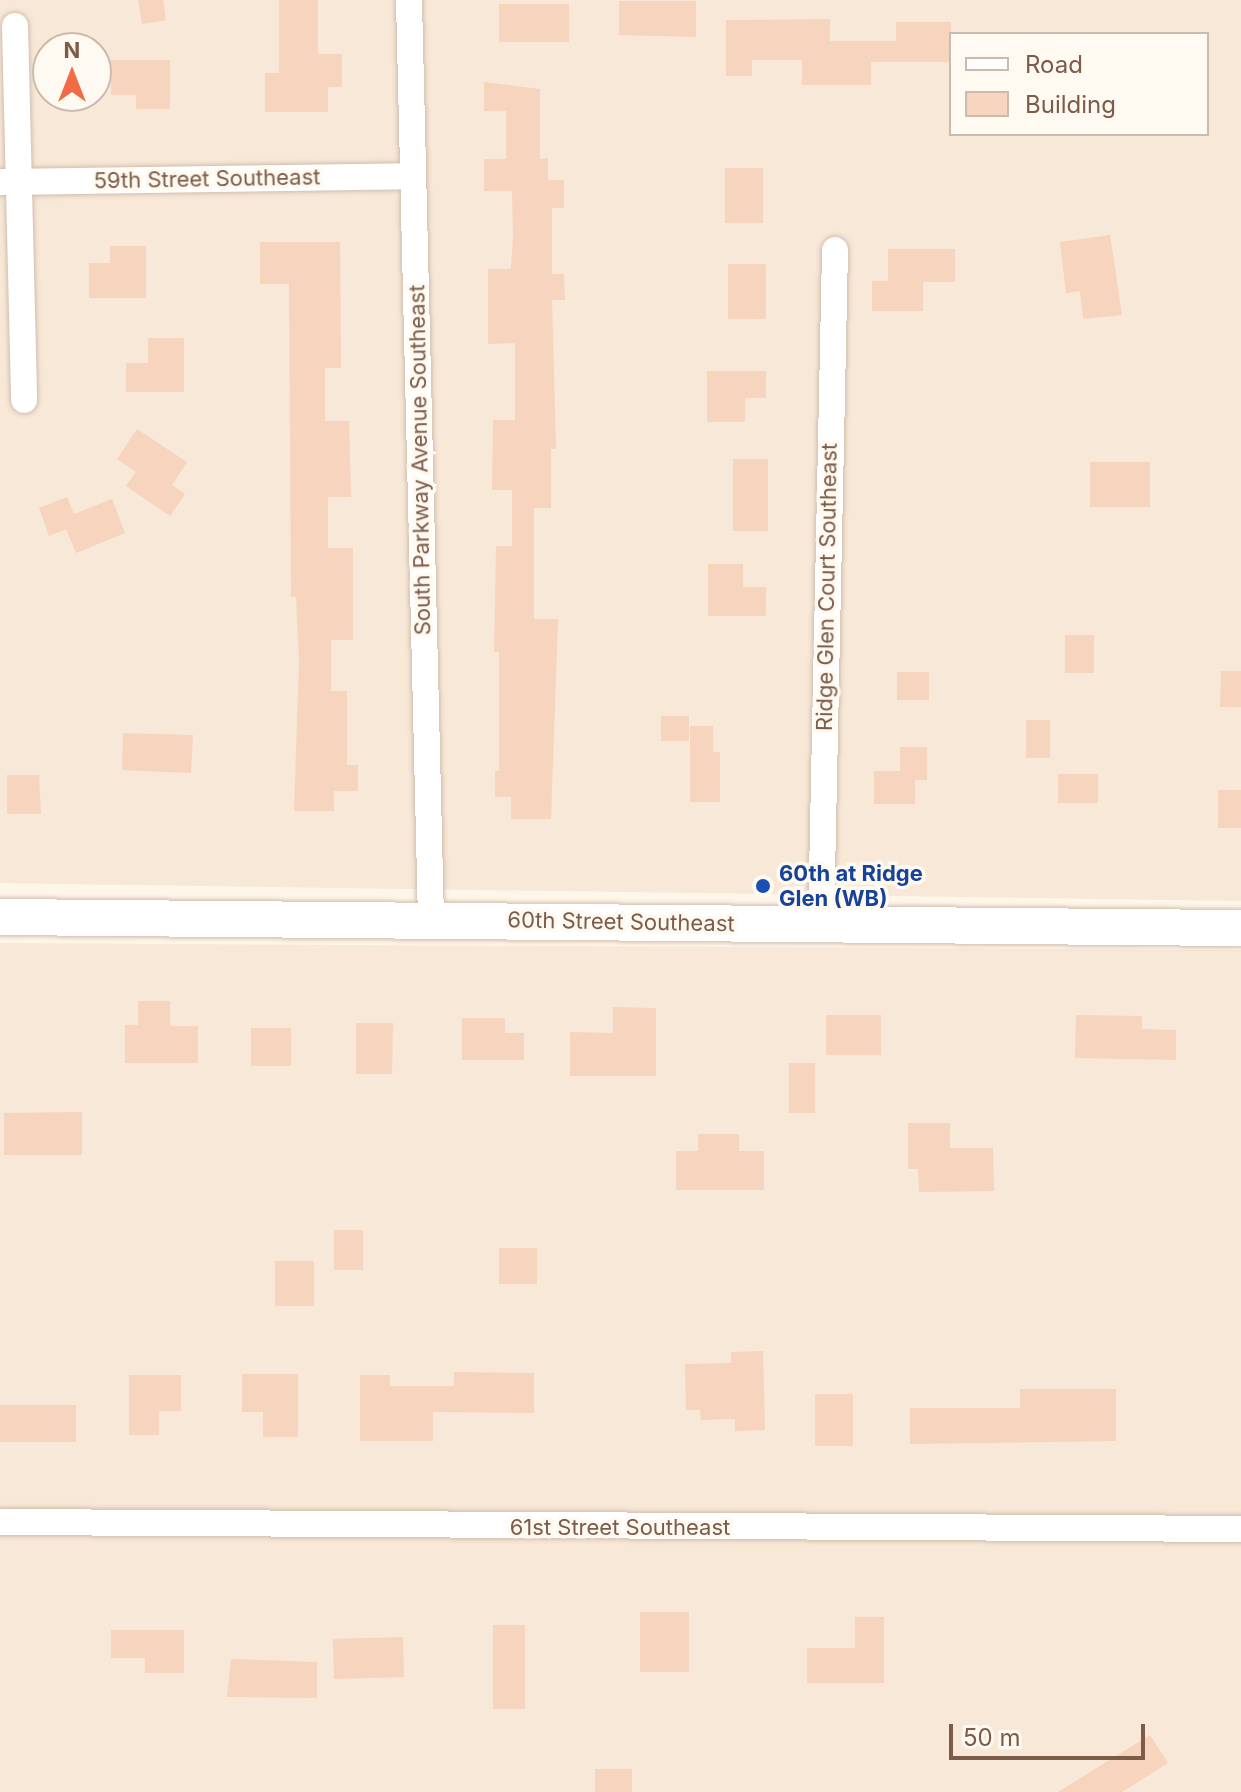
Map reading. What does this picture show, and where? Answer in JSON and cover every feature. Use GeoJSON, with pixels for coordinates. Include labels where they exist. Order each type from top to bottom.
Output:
{"type":"FeatureCollection","features":[{"type":"Feature","properties":{"kind":"main road","name":"60th Street Southeast"},"geometry":{"type":"LineString","coordinates":[[0,917],[1241,928]]}},
{"type":"Feature","properties":{"kind":"street","name":"South Parkway Avenue Southeast"},"geometry":{"type":"LineString","coordinates":[[409,0],[431,920]]}},
{"type":"Feature","properties":{"kind":"street"},"geometry":{"type":"LineString","coordinates":[[15,26],[10,182],[24,400]]}},
{"type":"Feature","properties":{"kind":"street","name":"59th Street Southeast"},"geometry":{"type":"LineString","coordinates":[[10,182],[413,176]]}},
{"type":"Feature","properties":{"kind":"street","name":"Ridge Glen Court Southeast"},"geometry":{"type":"LineString","coordinates":[[821,924],[835,250]]}},
{"type":"Feature","properties":{"kind":"street","name":"61st Street Southeast"},"geometry":{"type":"LineString","coordinates":[[0,1522],[1241,1529]]}},
{"type":"Feature","properties":{"kind":"shaded area"},"geometry":{"type":"Polygon","coordinates":[[[0,0],[1241,0],[1241,901],[0,883],[0,0]]]}},
{"type":"Feature","properties":{"kind":"shaded area"},"geometry":{"type":"Polygon","coordinates":[[[0,943],[1241,950],[1241,1792],[0,1792],[0,943]]]}},
{"type":"Feature","properties":{"kind":"building"},"geometry":{"type":"Polygon","coordinates":[[[138,0],[163,0],[166,20],[142,24],[138,0]]]}},
{"type":"Feature","properties":{"kind":"building"},"geometry":{"type":"Polygon","coordinates":[[[279,0],[318,0],[318,54],[342,54],[342,87],[328,87],[328,112],[265,112],[265,73],[279,73],[279,0]]]}},
{"type":"Feature","properties":{"kind":"building"},"geometry":{"type":"Polygon","coordinates":[[[619,1],[696,1],[696,37],[619,35],[619,1]]]}},
{"type":"Feature","properties":{"kind":"building"},"geometry":{"type":"Polygon","coordinates":[[[499,4],[569,4],[569,42],[499,42],[499,4]]]}},
{"type":"Feature","properties":{"kind":"building"},"geometry":{"type":"Polygon","coordinates":[[[830,19],[830,41],[896,41],[896,22],[951,22],[949,62],[871,62],[871,85],[802,85],[802,60],[752,60],[752,76],[726,76],[726,20],[830,19]]]}},
{"type":"Feature","properties":{"kind":"building"},"geometry":{"type":"Polygon","coordinates":[[[112,60],[170,60],[170,109],[136,109],[136,95],[112,95],[112,60]]]}},
{"type":"Feature","properties":{"kind":"building"},"geometry":{"type":"Polygon","coordinates":[[[484,82],[540,89],[540,159],[548,158],[548,180],[564,180],[564,208],[552,208],[552,274],[564,274],[565,300],[552,300],[556,449],[551,449],[551,508],[534,508],[534,619],[558,619],[551,819],[511,819],[511,797],[495,797],[495,771],[499,771],[499,652],[494,652],[496,546],[512,546],[512,490],[492,490],[493,420],[515,420],[515,343],[488,344],[488,269],[511,269],[513,236],[512,191],[484,191],[484,159],[506,159],[506,111],[484,111],[484,82]]]}},
{"type":"Feature","properties":{"kind":"building"},"geometry":{"type":"Polygon","coordinates":[[[725,168],[763,168],[763,223],[725,223],[725,168]]]}},
{"type":"Feature","properties":{"kind":"building"},"geometry":{"type":"Polygon","coordinates":[[[1110,235],[1122,315],[1083,319],[1080,291],[1066,293],[1060,242],[1110,235]]]}},
{"type":"Feature","properties":{"kind":"building"},"geometry":{"type":"Polygon","coordinates":[[[260,242],[340,242],[341,368],[325,368],[325,421],[349,421],[351,497],[328,497],[328,548],[353,548],[353,640],[331,640],[331,691],[347,691],[347,765],[358,765],[358,791],[334,791],[334,811],[294,811],[299,662],[296,597],[291,597],[289,284],[260,284],[260,242]]]}},
{"type":"Feature","properties":{"kind":"building"},"geometry":{"type":"Polygon","coordinates":[[[110,246],[146,246],[146,298],[89,298],[89,263],[110,263],[110,246]]]}},
{"type":"Feature","properties":{"kind":"building"},"geometry":{"type":"Polygon","coordinates":[[[888,249],[955,249],[955,282],[923,282],[923,311],[872,311],[872,281],[888,281],[888,249]]]}},
{"type":"Feature","properties":{"kind":"building"},"geometry":{"type":"Polygon","coordinates":[[[728,264],[766,264],[766,319],[728,319],[728,264]]]}},
{"type":"Feature","properties":{"kind":"building"},"geometry":{"type":"Polygon","coordinates":[[[148,338],[184,338],[184,392],[126,392],[126,363],[148,363],[148,338]]]}},
{"type":"Feature","properties":{"kind":"building"},"geometry":{"type":"Polygon","coordinates":[[[707,371],[766,371],[766,398],[745,398],[745,422],[707,422],[707,371]]]}},
{"type":"Feature","properties":{"kind":"building"},"geometry":{"type":"Polygon","coordinates":[[[137,429],[187,462],[172,485],[185,494],[170,516],[126,486],[136,472],[117,459],[137,429]]]}},
{"type":"Feature","properties":{"kind":"building"},"geometry":{"type":"Polygon","coordinates":[[[733,459],[768,459],[768,531],[733,531],[733,459]]]}},
{"type":"Feature","properties":{"kind":"building"},"geometry":{"type":"Polygon","coordinates":[[[1090,462],[1150,462],[1150,507],[1090,507],[1090,462]]]}},
{"type":"Feature","properties":{"kind":"building"},"geometry":{"type":"Polygon","coordinates":[[[67,497],[74,514],[112,499],[125,533],[76,553],[66,529],[49,536],[39,508],[67,497]]]}},
{"type":"Feature","properties":{"kind":"building"},"geometry":{"type":"Polygon","coordinates":[[[708,564],[743,564],[743,587],[766,587],[766,616],[708,616],[708,564]]]}},
{"type":"Feature","properties":{"kind":"building"},"geometry":{"type":"Polygon","coordinates":[[[1065,635],[1094,635],[1094,673],[1065,673],[1065,635]]]}},
{"type":"Feature","properties":{"kind":"building"},"geometry":{"type":"Polygon","coordinates":[[[1221,671],[1241,671],[1241,707],[1220,707],[1221,671]]]}},
{"type":"Feature","properties":{"kind":"building"},"geometry":{"type":"Polygon","coordinates":[[[897,672],[929,672],[929,700],[897,700],[897,672]]]}},
{"type":"Feature","properties":{"kind":"building"},"geometry":{"type":"Polygon","coordinates":[[[661,716],[689,716],[689,741],[661,741],[661,716]]]}},
{"type":"Feature","properties":{"kind":"building"},"geometry":{"type":"Polygon","coordinates":[[[1026,720],[1050,720],[1050,758],[1026,758],[1026,720]]]}},
{"type":"Feature","properties":{"kind":"building"},"geometry":{"type":"Polygon","coordinates":[[[690,726],[713,726],[713,752],[720,752],[720,802],[690,802],[690,726]]]}},
{"type":"Feature","properties":{"kind":"building"},"geometry":{"type":"Polygon","coordinates":[[[123,733],[193,735],[191,773],[122,770],[123,733]]]}},
{"type":"Feature","properties":{"kind":"building"},"geometry":{"type":"Polygon","coordinates":[[[900,747],[927,747],[927,780],[915,780],[915,804],[874,804],[874,771],[900,771],[900,747]]]}},
{"type":"Feature","properties":{"kind":"building"},"geometry":{"type":"Polygon","coordinates":[[[1058,774],[1098,774],[1098,803],[1058,803],[1058,774]]]}},
{"type":"Feature","properties":{"kind":"building"},"geometry":{"type":"Polygon","coordinates":[[[7,775],[39,775],[41,814],[7,814],[7,775]]]}},
{"type":"Feature","properties":{"kind":"building"},"geometry":{"type":"Polygon","coordinates":[[[1218,790],[1241,790],[1241,828],[1218,828],[1218,790]]]}},
{"type":"Feature","properties":{"kind":"building"},"geometry":{"type":"Polygon","coordinates":[[[138,1001],[170,1001],[170,1026],[198,1026],[198,1063],[125,1063],[125,1025],[138,1025],[138,1001]]]}},
{"type":"Feature","properties":{"kind":"building"},"geometry":{"type":"Polygon","coordinates":[[[613,1007],[656,1008],[656,1076],[570,1076],[570,1032],[613,1033],[613,1007]]]}},
{"type":"Feature","properties":{"kind":"building"},"geometry":{"type":"Polygon","coordinates":[[[826,1015],[881,1015],[881,1055],[826,1055],[826,1015]]]}},
{"type":"Feature","properties":{"kind":"building"},"geometry":{"type":"Polygon","coordinates":[[[1076,1015],[1142,1016],[1142,1029],[1176,1030],[1176,1060],[1075,1058],[1076,1015]]]}},
{"type":"Feature","properties":{"kind":"building"},"geometry":{"type":"Polygon","coordinates":[[[462,1018],[505,1018],[505,1033],[524,1033],[524,1060],[462,1060],[462,1018]]]}},
{"type":"Feature","properties":{"kind":"building"},"geometry":{"type":"Polygon","coordinates":[[[356,1023],[393,1023],[392,1074],[356,1074],[356,1023]]]}},
{"type":"Feature","properties":{"kind":"building"},"geometry":{"type":"Polygon","coordinates":[[[251,1028],[291,1028],[291,1066],[251,1066],[251,1028]]]}},
{"type":"Feature","properties":{"kind":"building"},"geometry":{"type":"Polygon","coordinates":[[[789,1063],[815,1063],[815,1113],[789,1113],[789,1063]]]}},
{"type":"Feature","properties":{"kind":"building"},"geometry":{"type":"Polygon","coordinates":[[[82,1112],[82,1155],[4,1155],[4,1113],[82,1112]]]}},
{"type":"Feature","properties":{"kind":"building"},"geometry":{"type":"Polygon","coordinates":[[[908,1123],[950,1123],[950,1148],[993,1148],[994,1191],[919,1192],[918,1169],[908,1169],[908,1123]]]}},
{"type":"Feature","properties":{"kind":"building"},"geometry":{"type":"Polygon","coordinates":[[[698,1134],[739,1134],[739,1151],[764,1151],[764,1190],[676,1190],[676,1151],[698,1151],[698,1134]]]}},
{"type":"Feature","properties":{"kind":"building"},"geometry":{"type":"Polygon","coordinates":[[[334,1230],[363,1230],[363,1270],[334,1270],[334,1230]]]}},
{"type":"Feature","properties":{"kind":"building"},"geometry":{"type":"Polygon","coordinates":[[[499,1248],[537,1248],[537,1284],[499,1284],[499,1248]]]}},
{"type":"Feature","properties":{"kind":"building"},"geometry":{"type":"Polygon","coordinates":[[[275,1261],[314,1261],[314,1306],[275,1306],[275,1261]]]}},
{"type":"Feature","properties":{"kind":"building"},"geometry":{"type":"Polygon","coordinates":[[[763,1351],[765,1430],[735,1431],[735,1419],[701,1420],[700,1410],[686,1410],[685,1364],[731,1363],[731,1352],[763,1351]]]}},
{"type":"Feature","properties":{"kind":"building"},"geometry":{"type":"Polygon","coordinates":[[[454,1372],[534,1373],[534,1413],[433,1412],[433,1441],[360,1441],[360,1375],[390,1375],[390,1386],[454,1386],[454,1372]]]}},
{"type":"Feature","properties":{"kind":"building"},"geometry":{"type":"Polygon","coordinates":[[[242,1374],[298,1374],[298,1437],[263,1437],[263,1412],[242,1412],[242,1374]]]}},
{"type":"Feature","properties":{"kind":"building"},"geometry":{"type":"Polygon","coordinates":[[[129,1375],[181,1375],[181,1411],[159,1411],[159,1435],[129,1435],[129,1375]]]}},
{"type":"Feature","properties":{"kind":"building"},"geometry":{"type":"Polygon","coordinates":[[[1020,1389],[1116,1389],[1116,1441],[910,1444],[910,1408],[1020,1408],[1020,1389]]]}},
{"type":"Feature","properties":{"kind":"building"},"geometry":{"type":"Polygon","coordinates":[[[815,1394],[853,1394],[853,1446],[815,1446],[815,1394]]]}},
{"type":"Feature","properties":{"kind":"building"},"geometry":{"type":"Polygon","coordinates":[[[0,1405],[76,1405],[76,1442],[0,1442],[0,1405]]]}},
{"type":"Feature","properties":{"kind":"building"},"geometry":{"type":"Polygon","coordinates":[[[640,1612],[689,1612],[689,1672],[640,1672],[640,1612]]]}},
{"type":"Feature","properties":{"kind":"building"},"geometry":{"type":"Polygon","coordinates":[[[855,1617],[884,1617],[884,1683],[807,1683],[807,1648],[855,1648],[855,1617]]]}},
{"type":"Feature","properties":{"kind":"building"},"geometry":{"type":"Polygon","coordinates":[[[493,1625],[525,1625],[525,1709],[493,1709],[493,1625]]]}},
{"type":"Feature","properties":{"kind":"building"},"geometry":{"type":"Polygon","coordinates":[[[111,1630],[184,1630],[184,1673],[145,1673],[145,1658],[111,1658],[111,1630]]]}},
{"type":"Feature","properties":{"kind":"building"},"geometry":{"type":"Polygon","coordinates":[[[403,1637],[404,1677],[334,1679],[333,1639],[403,1637]]]}},
{"type":"Feature","properties":{"kind":"building"},"geometry":{"type":"Polygon","coordinates":[[[231,1659],[317,1662],[317,1698],[227,1697],[231,1659]]]}},
{"type":"Feature","properties":{"kind":"building"},"geometry":{"type":"Polygon","coordinates":[[[1150,1735],[1168,1763],[1122,1792],[1058,1792],[1150,1735]]]}},
{"type":"Feature","properties":{"kind":"building"},"geometry":{"type":"Polygon","coordinates":[[[595,1769],[632,1769],[632,1792],[595,1792],[595,1769]]]}},
{"type":"Feature","properties":{"kind":"place","name":"60th at Ridge Glen (WB)"},"geometry":{"type":"Point","coordinates":[763,886]}}]}
